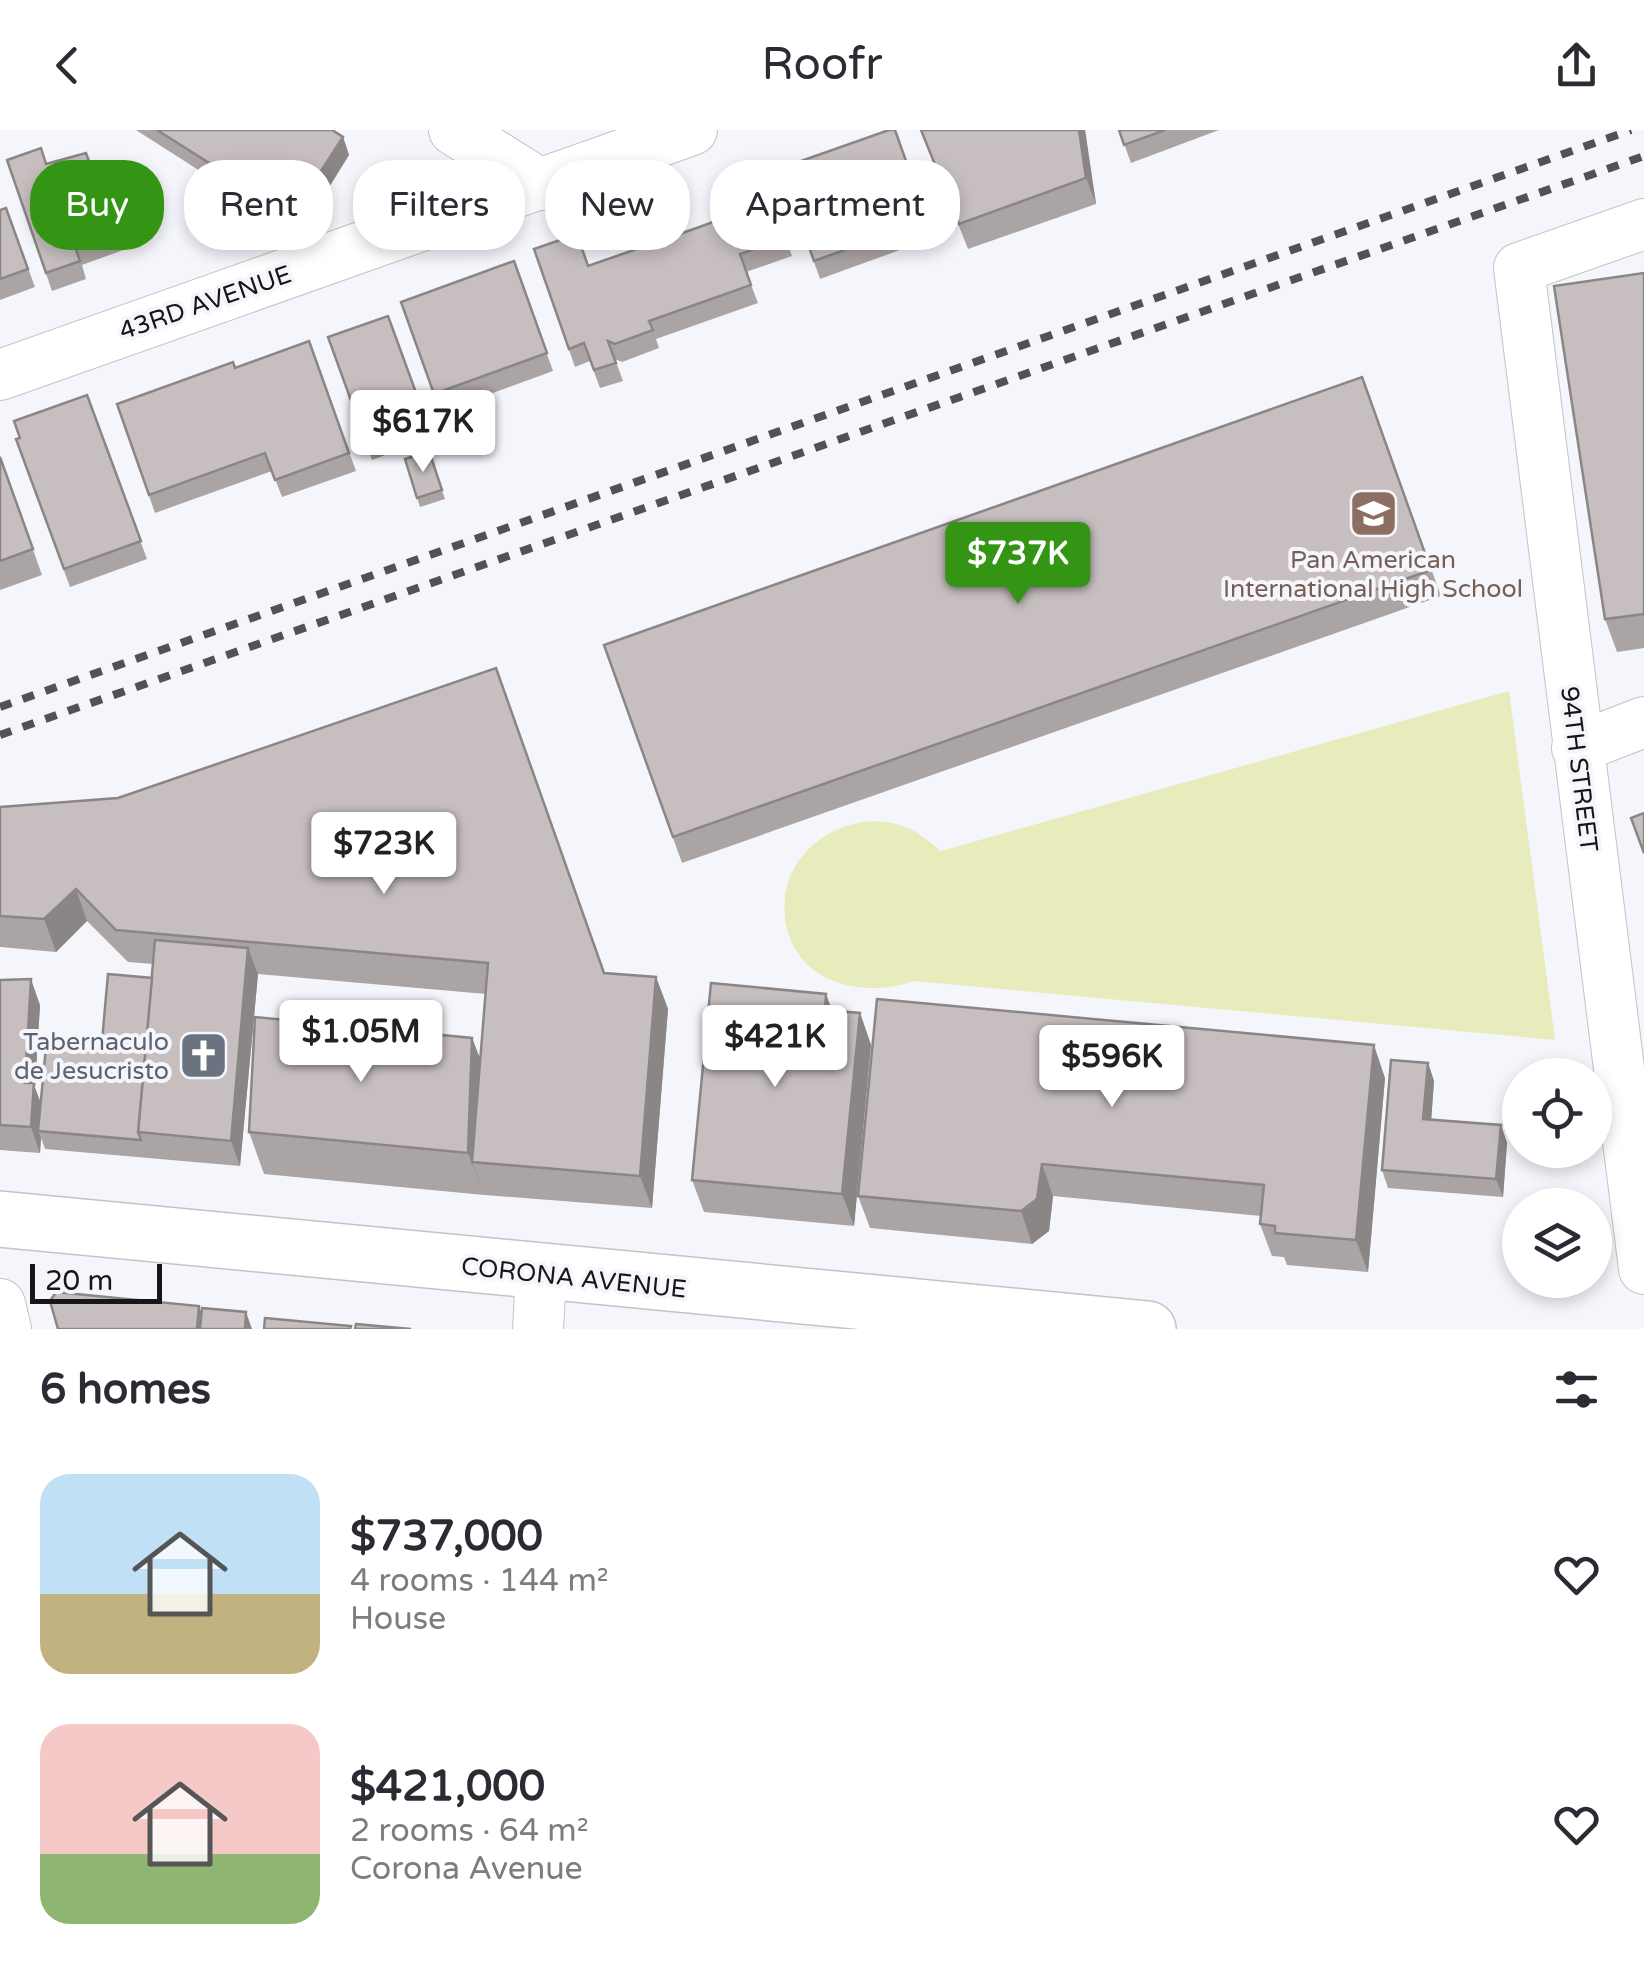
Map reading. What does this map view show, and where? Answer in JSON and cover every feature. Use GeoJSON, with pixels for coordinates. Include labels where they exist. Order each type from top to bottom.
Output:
{"type":"FeatureCollection","features":[{"type":"Feature","properties":{"kind":"street"},"geometry":{"type":"LineString","coordinates":[[454,130],[542,185]]}},
{"type":"Feature","properties":{"kind":"street","name":"43RD AVENUE"},"geometry":{"type":"LineString","coordinates":[[0,374],[692,130]]}},
{"type":"Feature","properties":{"kind":"street","name":"94TH STREET"},"geometry":{"type":"LineString","coordinates":[[1644,224],[1520,268],[1576,748],[1644,1269]]}},
{"type":"Feature","properties":{"kind":"street"},"geometry":{"type":"LineString","coordinates":[[1576,748],[1644,722]]}},
{"type":"Feature","properties":{"kind":"street","name":"CORONA AVENUE"},"geometry":{"type":"LineString","coordinates":[[0,1219],[1055,1325],[1148,1329]]}},
{"type":"Feature","properties":{"kind":"street"},"geometry":{"type":"LineString","coordinates":[[538,1329],[542,1273]]}},
{"type":"Feature","properties":{"kind":"street"},"geometry":{"type":"LineString","coordinates":[[0,1304],[6,1329]]}},
{"type":"Feature","properties":{"kind":"green space"},"geometry":{"type":"Polygon","coordinates":[[[1509,691],[1555,1040],[914,981],[867,988],[824,976],[806,963],[793,946],[786,924],[789,879],[811,847],[845,827],[864,822],[902,826],[941,851],[1509,691]]]}},
{"type":"Feature","properties":{"kind":"building"},"geometry":{"type":"Polygon","coordinates":[[[157,130],[332,130],[343,137],[328,160],[204,160],[157,130]]]}},
{"type":"Feature","properties":{"kind":"building"},"geometry":{"type":"Polygon","coordinates":[[[895,130],[906,160],[804,160],[895,130]]]}},
{"type":"Feature","properties":{"kind":"building"},"geometry":{"type":"Polygon","coordinates":[[[921,130],[1079,130],[1086,178],[960,224],[960,160],[933,160],[921,130]]]}},
{"type":"Feature","properties":{"kind":"building"},"geometry":{"type":"Polygon","coordinates":[[[1119,130],[1165,130],[1124,145],[1119,130]]]}},
{"type":"Feature","properties":{"kind":"building"},"geometry":{"type":"Polygon","coordinates":[[[41,148],[45,160],[30,160],[30,227],[7,160],[41,148]]]}},
{"type":"Feature","properties":{"kind":"building"},"geometry":{"type":"Polygon","coordinates":[[[86,153],[89,160],[61,160],[86,153]]]}},
{"type":"Feature","properties":{"kind":"building"},"geometry":{"type":"Polygon","coordinates":[[[6,208],[28,269],[0,279],[0,210],[6,208]]]}},
{"type":"Feature","properties":{"kind":"building"},"geometry":{"type":"Polygon","coordinates":[[[710,223],[710,250],[751,250],[740,254],[751,285],[649,321],[653,330],[615,344],[608,341],[616,363],[594,370],[584,343],[569,349],[534,249],[545,245],[545,250],[582,250],[588,266],[634,250],[690,250],[691,230],[710,223]]]}},
{"type":"Feature","properties":{"kind":"building"},"geometry":{"type":"Polygon","coordinates":[[[38,250],[76,250],[80,261],[46,273],[38,250]]]}},
{"type":"Feature","properties":{"kind":"building"},"geometry":{"type":"Polygon","coordinates":[[[810,250],[844,250],[814,261],[810,250]]]}},
{"type":"Feature","properties":{"kind":"building"},"geometry":{"type":"Polygon","coordinates":[[[514,261],[547,353],[434,394],[401,302],[514,261]]]}},
{"type":"Feature","properties":{"kind":"building"},"geometry":{"type":"Polygon","coordinates":[[[1644,273],[1644,614],[1605,619],[1554,286],[1644,273]]]}},
{"type":"Feature","properties":{"kind":"building"},"geometry":{"type":"Polygon","coordinates":[[[388,316],[426,420],[366,442],[328,337],[388,316]]]}},
{"type":"Feature","properties":{"kind":"building"},"geometry":{"type":"Polygon","coordinates":[[[309,341],[349,453],[275,480],[265,453],[149,495],[117,404],[233,362],[235,368],[309,341]]]}},
{"type":"Feature","properties":{"kind":"building"},"geometry":{"type":"Polygon","coordinates":[[[1362,377],[1431,570],[673,837],[604,645],[1362,377]]]}},
{"type":"Feature","properties":{"kind":"building"},"geometry":{"type":"Polygon","coordinates":[[[87,395],[141,541],[64,569],[16,439],[20,438],[14,421],[87,395]]]}},
{"type":"Feature","properties":{"kind":"building"},"geometry":{"type":"Polygon","coordinates":[[[429,451],[442,490],[417,498],[405,459],[429,451]]]}},
{"type":"Feature","properties":{"kind":"building"},"geometry":{"type":"Polygon","coordinates":[[[0,457],[33,549],[0,561],[0,457]]]}},
{"type":"Feature","properties":{"kind":"building"},"geometry":{"type":"Polygon","coordinates":[[[496,668],[604,973],[656,977],[640,1176],[472,1162],[488,963],[116,930],[76,889],[44,919],[0,916],[0,807],[118,798],[496,668]]]}},
{"type":"Feature","properties":{"kind":"building"},"geometry":{"type":"Polygon","coordinates":[[[1644,813],[1644,853],[1631,818],[1644,813]]]}},
{"type":"Feature","properties":{"kind":"building","name":"Tabernaculo de Jesucristo"},"geometry":{"type":"Polygon","coordinates":[[[155,940],[248,948],[231,1141],[138,1132],[155,940]]]}},
{"type":"Feature","properties":{"kind":"building"},"geometry":{"type":"Polygon","coordinates":[[[108,974],[152,978],[138,1132],[141,1140],[38,1131],[47,1036],[102,1041],[108,974]]]}},
{"type":"Feature","properties":{"kind":"building"},"geometry":{"type":"Polygon","coordinates":[[[31,979],[25,1083],[34,1083],[31,1127],[0,1125],[0,980],[31,979]]]}},
{"type":"Feature","properties":{"kind":"building"},"geometry":{"type":"Polygon","coordinates":[[[711,983],[826,994],[825,1010],[860,1013],[842,1194],[692,1180],[711,983]]]}},
{"type":"Feature","properties":{"kind":"building"},"geometry":{"type":"Polygon","coordinates":[[[877,999],[1374,1045],[1356,1240],[1275,1233],[1275,1226],[1260,1224],[1264,1185],[1042,1164],[1037,1199],[1021,1211],[858,1196],[877,999]]]}},
{"type":"Feature","properties":{"kind":"building"},"geometry":{"type":"Polygon","coordinates":[[[255,1017],[472,1038],[468,1153],[249,1132],[255,1017]]]}},
{"type":"Feature","properties":{"kind":"building"},"geometry":{"type":"Polygon","coordinates":[[[1391,1060],[1428,1063],[1423,1119],[1501,1125],[1496,1179],[1382,1170],[1391,1060]]]}},
{"type":"Feature","properties":{"kind":"building"},"geometry":{"type":"Polygon","coordinates":[[[56,1292],[199,1306],[197,1329],[58,1329],[50,1301],[56,1292]]]}},
{"type":"Feature","properties":{"kind":"building"},"geometry":{"type":"Polygon","coordinates":[[[202,1308],[246,1312],[245,1329],[200,1329],[202,1308]]]}},
{"type":"Feature","properties":{"kind":"building"},"geometry":{"type":"Polygon","coordinates":[[[265,1318],[351,1326],[264,1329],[265,1318]]]}},
{"type":"Feature","properties":{"kind":"building"},"geometry":{"type":"Polygon","coordinates":[[[356,1324],[411,1329],[355,1329],[356,1324]]]}},
{"type":"Feature","properties":{"kind":"railway"},"geometry":{"type":"LineString","coordinates":[[0,707],[1631,130]]}},
{"type":"Feature","properties":{"kind":"railway"},"geometry":{"type":"LineString","coordinates":[[0,735],[1644,156]]}},
{"type":"Feature","properties":{"kind":"place","name":"Pan American International High School"},"geometry":{"type":"Point","coordinates":[1373,513]}},
{"type":"Feature","properties":{"kind":"place","name":"Tabernaculo de Jesucristo"},"geometry":{"type":"Point","coordinates":[204,1055]}}]}
